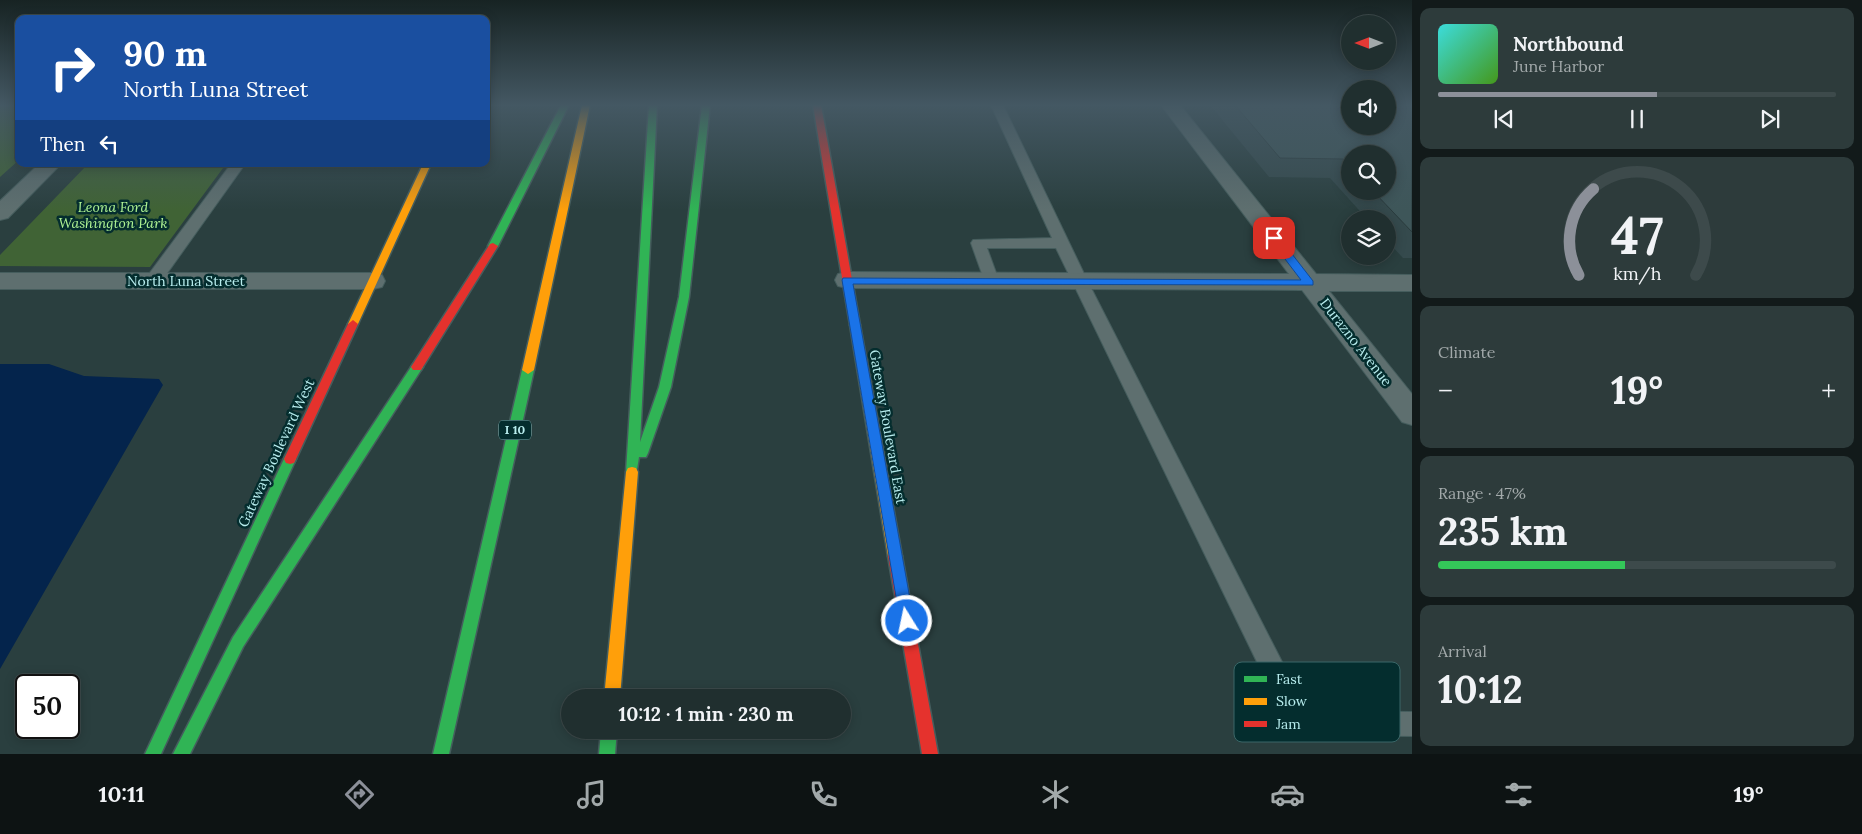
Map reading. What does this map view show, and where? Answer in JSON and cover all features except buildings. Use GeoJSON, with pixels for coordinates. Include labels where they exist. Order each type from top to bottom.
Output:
{"type":"FeatureCollection","features":[{"type":"Feature","properties":{"kind":"main road"},"geometry":{"type":"LineString","coordinates":[[181,754],[238,642],[453,312],[494,244],[547,140]]}},
{"type":"Feature","properties":{"kind":"main road","name":"I 10"},"geometry":{"type":"LineString","coordinates":[[441,754],[551,270],[579,140]]}},
{"type":"Feature","properties":{"kind":"main road"},"geometry":{"type":"LineString","coordinates":[[613,689],[631,486],[651,140]]}},
{"type":"Feature","properties":{"kind":"main road"},"geometry":{"type":"LineString","coordinates":[[631,486],[665,387],[684,297],[702,140]]}},
{"type":"Feature","properties":{"kind":"main road","name":"Gateway Boulevard East"},"geometry":{"type":"LineString","coordinates":[[823,140],[930,754]]}},
{"type":"Feature","properties":{"kind":"main road","name":"Gateway Boulevard West"},"geometry":{"type":"LineString","coordinates":[[152,754],[426,167]]}},
{"type":"Feature","properties":{"kind":"main road"},"geometry":{"type":"LineString","coordinates":[[607,754],[608,739]]}},
{"type":"Feature","properties":{"kind":"street","name":"Durazno Avenue"},"geometry":{"type":"LineString","coordinates":[[1197,140],[1412,414]]}},
{"type":"Feature","properties":{"kind":"street"},"geometry":{"type":"LineString","coordinates":[[0,213],[48,167]]}},
{"type":"Feature","properties":{"kind":"street"},"geometry":{"type":"LineString","coordinates":[[847,280],[1412,283]]}},
{"type":"Feature","properties":{"kind":"street","name":"North Luna Street"},"geometry":{"type":"LineString","coordinates":[[0,281],[373,281]]}},
{"type":"Feature","properties":{"kind":"lane"},"geometry":{"type":"LineString","coordinates":[[1013,140],[1080,282],[1270,662]]}},
{"type":"Feature","properties":{"kind":"lane"},"geometry":{"type":"LineString","coordinates":[[152,282],[236,167]]}},
{"type":"Feature","properties":{"kind":"lane"},"geometry":{"type":"LineString","coordinates":[[991,281],[978,243],[1062,244]]}},
{"type":"Feature","properties":{"kind":"green space"},"geometry":{"type":"Polygon","coordinates":[[[0,140],[15,140],[15,164],[0,177],[0,140]]]}},
{"type":"Feature","properties":{"kind":"green space","name":"Leona Ford Washington Park"},"geometry":{"type":"Polygon","coordinates":[[[85,167],[224,167],[150,267],[0,266],[0,255],[85,167]]]}},
{"type":"Feature","properties":{"kind":"water"},"geometry":{"type":"Polygon","coordinates":[[[0,364],[49,364],[84,376],[159,379],[163,385],[0,669],[0,364]]]}},
{"type":"Feature","properties":{"kind":"traffic: fast"},"geometry":{"type":"LineString","coordinates":[[493,246],[547,140]]}},
{"type":"Feature","properties":{"kind":"traffic: fast"},"geometry":{"type":"LineString","coordinates":[[632,472],[651,140]]}},
{"type":"Feature","properties":{"kind":"traffic: fast"},"geometry":{"type":"LineString","coordinates":[[642,453],[665,387],[684,297],[702,140]]}},
{"type":"Feature","properties":{"kind":"traffic: fast"},"geometry":{"type":"LineString","coordinates":[[181,754],[238,642],[417,367]]}},
{"type":"Feature","properties":{"kind":"traffic: fast"},"geometry":{"type":"LineString","coordinates":[[441,754],[528,370]]}},
{"type":"Feature","properties":{"kind":"traffic: fast"},"geometry":{"type":"LineString","coordinates":[[153,754],[290,459]]}},
{"type":"Feature","properties":{"kind":"traffic: fast"},"geometry":{"type":"LineString","coordinates":[[607,754],[608,739]]}},
{"type":"Feature","properties":{"kind":"traffic: slow"},"geometry":{"type":"LineString","coordinates":[[528,370],[578,140]]}},
{"type":"Feature","properties":{"kind":"traffic: slow"},"geometry":{"type":"LineString","coordinates":[[353,324],[426,167]]}},
{"type":"Feature","properties":{"kind":"traffic: slow"},"geometry":{"type":"LineString","coordinates":[[855,325],[895,556]]}},
{"type":"Feature","properties":{"kind":"traffic: slow"},"geometry":{"type":"LineString","coordinates":[[613,689],[632,472]]}},
{"type":"Feature","properties":{"kind":"traffic: jam"},"geometry":{"type":"LineString","coordinates":[[823,140],[855,325]]}},
{"type":"Feature","properties":{"kind":"traffic: jam"},"geometry":{"type":"LineString","coordinates":[[417,367],[493,246]]}},
{"type":"Feature","properties":{"kind":"traffic: jam"},"geometry":{"type":"LineString","coordinates":[[290,459],[353,324]]}},
{"type":"Feature","properties":{"kind":"traffic: jam"},"geometry":{"type":"LineString","coordinates":[[895,556],[930,754]]}},
{"type":"Feature","properties":{"kind":"route"},"geometry":{"type":"LineString","coordinates":[[907,621],[847,280],[1309,283],[1274,238]]}}]}
